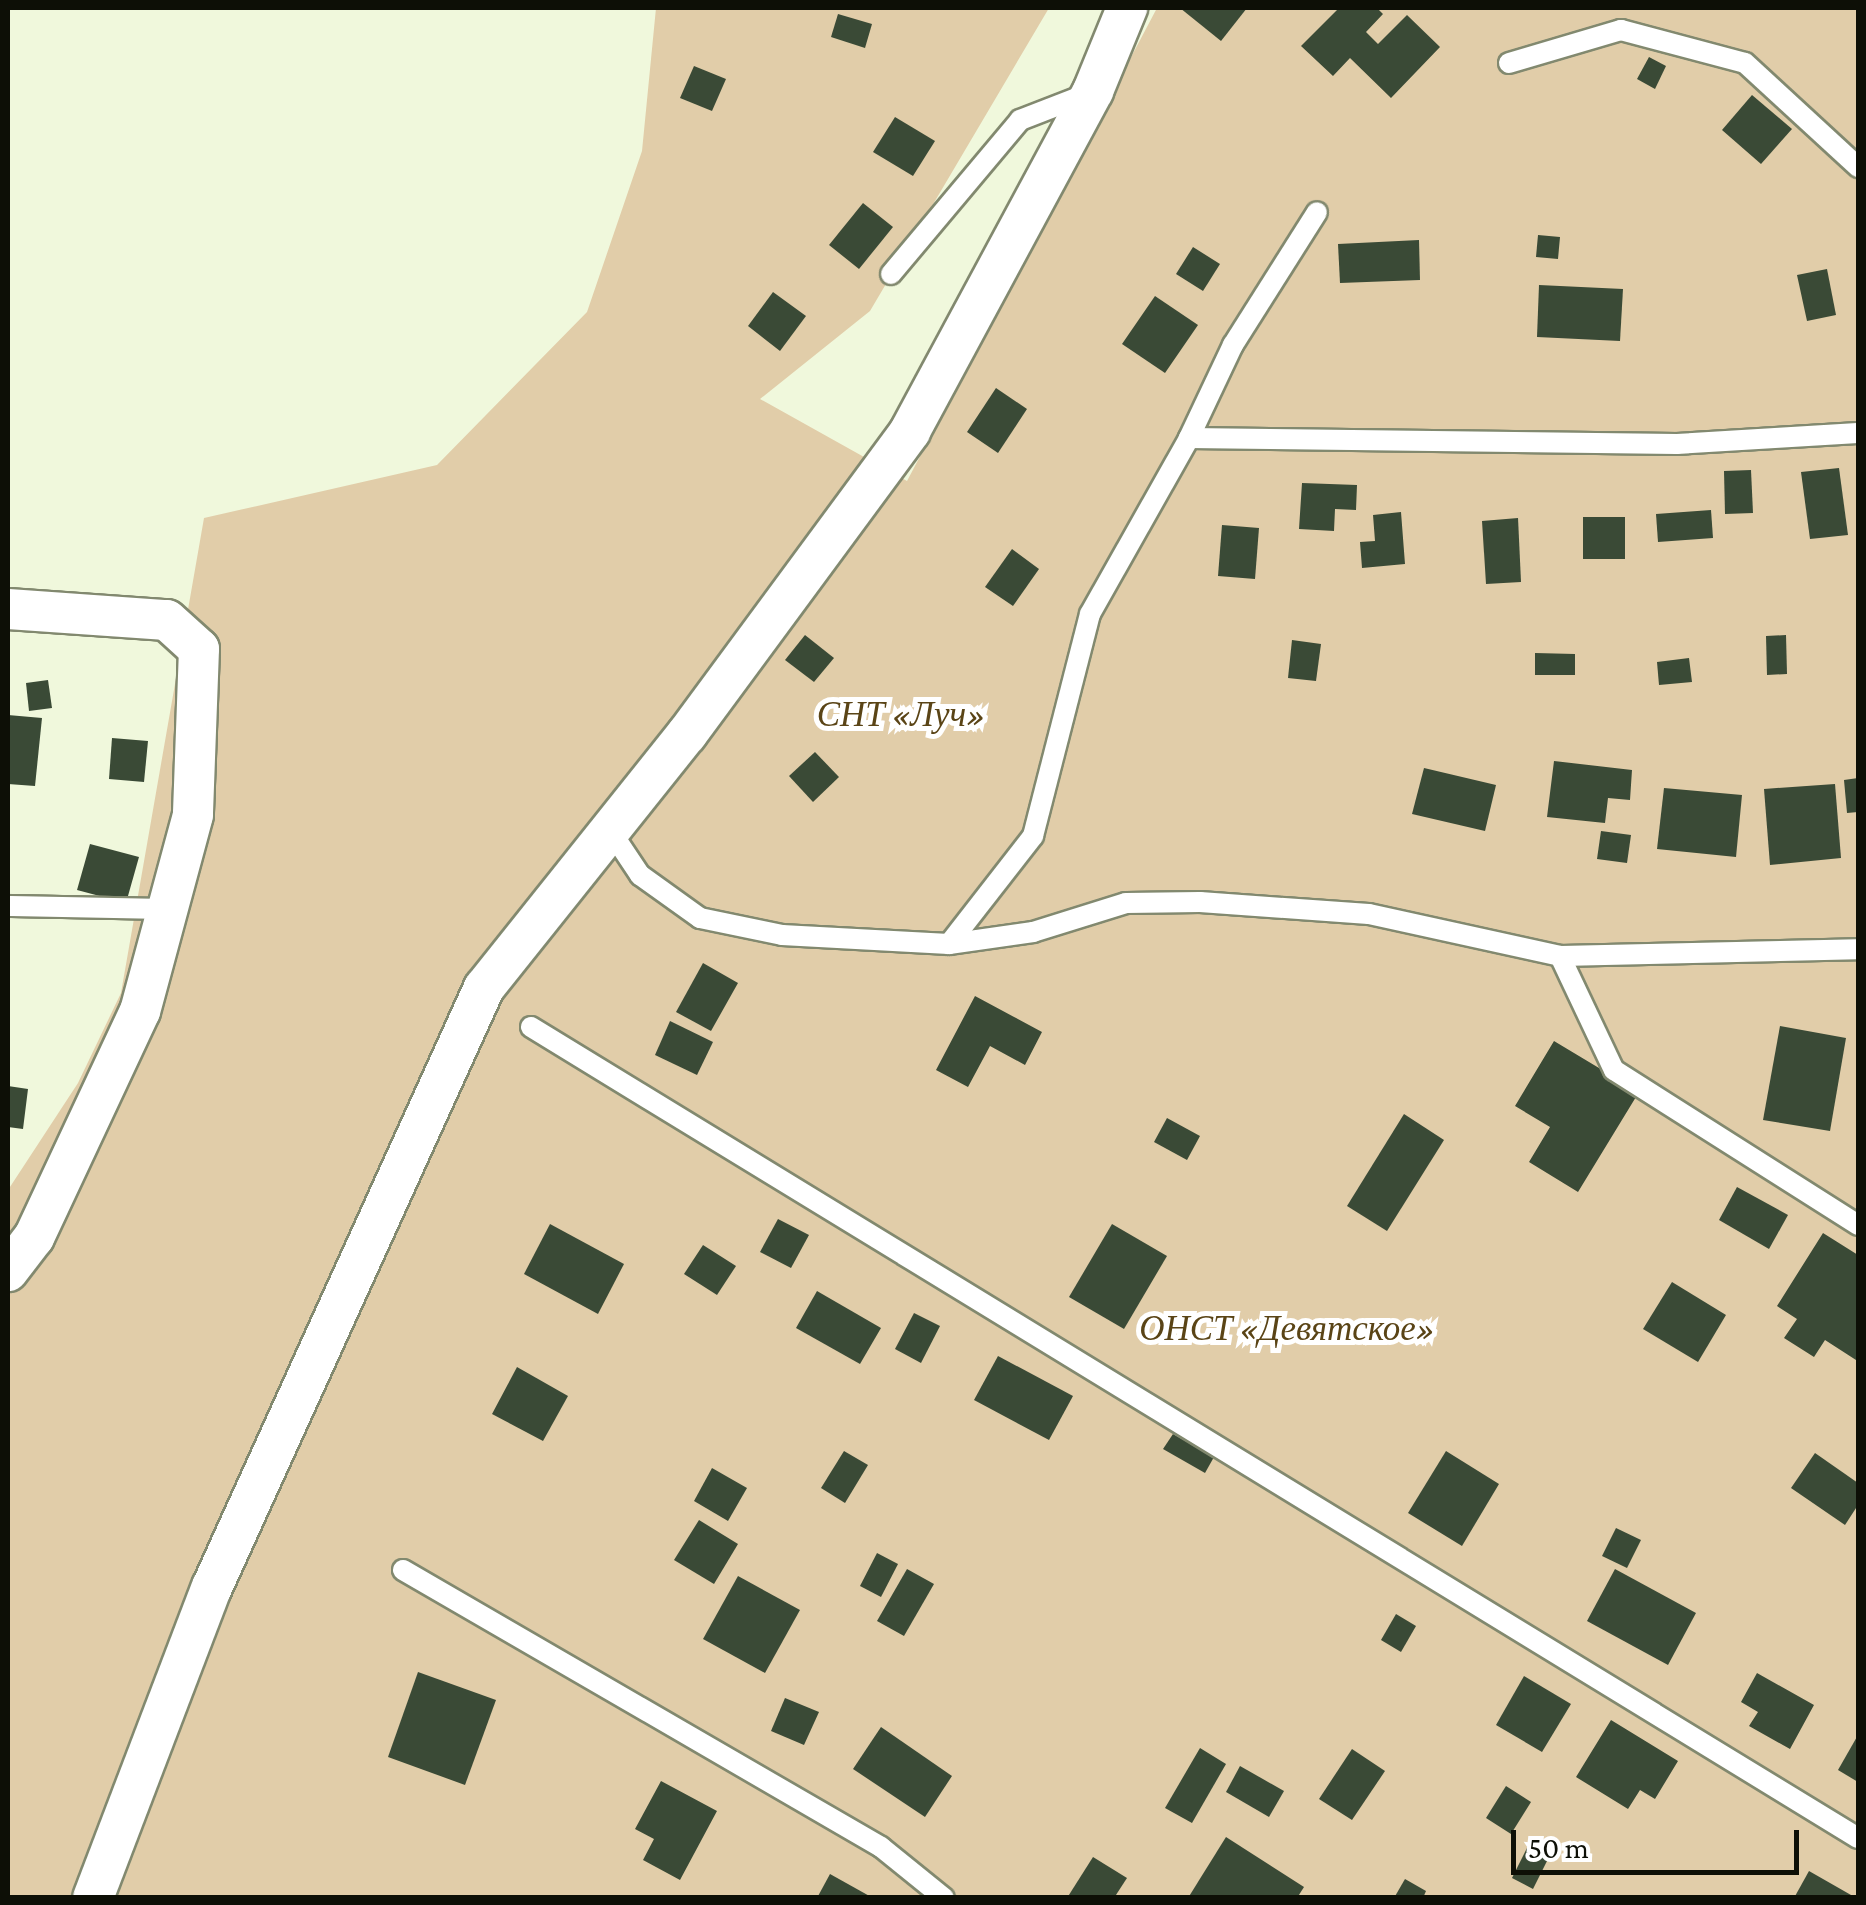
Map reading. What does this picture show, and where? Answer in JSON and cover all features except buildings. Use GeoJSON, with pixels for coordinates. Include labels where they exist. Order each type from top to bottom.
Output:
{"type":"FeatureCollection","features":[{"type":"Feature","properties":{"kind":"street"},"geometry":{"type":"LineString","coordinates":[[94,1898],[212,1587],[471,1013],[500,962],[688,734],[910,431],[1094,92],[1126,8]]}},
{"type":"Feature","properties":{"kind":"street"},"geometry":{"type":"LineString","coordinates":[[8,609],[167,620],[198,649],[193,815],[140,1011],[34,1238],[8,1272]]}},
{"type":"Feature","properties":{"kind":"lane"},"geometry":{"type":"LineString","coordinates":[[1510,63],[1621,30],[1744,63],[1858,168]]}},
{"type":"Feature","properties":{"kind":"lane"},"geometry":{"type":"LineString","coordinates":[[892,274],[1020,120],[1094,92]]}},
{"type":"Feature","properties":{"kind":"lane"},"geometry":{"type":"LineString","coordinates":[[949,944],[1033,836],[1090,614],[1189,438],[1233,345],[1317,212]]}},
{"type":"Feature","properties":{"kind":"lane"},"geometry":{"type":"LineString","coordinates":[[1189,438],[1676,444],[1858,433]]}},
{"type":"Feature","properties":{"kind":"lane"},"geometry":{"type":"LineString","coordinates":[[608,827],[640,875],[700,918],[782,935],[949,944],[1033,932],[1126,903],[1200,902],[1369,914],[1560,956],[1858,949]]}},
{"type":"Feature","properties":{"kind":"lane"},"geometry":{"type":"LineString","coordinates":[[8,906],[168,908]]}},
{"type":"Feature","properties":{"kind":"lane"},"geometry":{"type":"LineString","coordinates":[[1560,956],[1614,1070],[1858,1225]]}},
{"type":"Feature","properties":{"kind":"lane"},"geometry":{"type":"LineString","coordinates":[[531,1027],[1858,1838]]}},
{"type":"Feature","properties":{"kind":"lane"},"geometry":{"type":"LineString","coordinates":[[403,1570],[882,1847],[944,1898]]}},
{"type":"Feature","properties":{"kind":"green space","name":"ОНСТ «Девятское»"},"geometry":{"type":"Polygon","coordinates":[[[656,8],[1049,8],[870,311],[760,399],[907,481],[1157,8],[1858,8],[1858,1897],[8,1898],[8,1190],[78,1083],[121,993],[204,518],[437,465],[587,312],[642,151],[656,8]]]}},
{"type":"Feature","properties":{"kind":"park label","name":"СНТ «Луч»"},"geometry":{"type":"Point","coordinates":[901,715]}}]}
